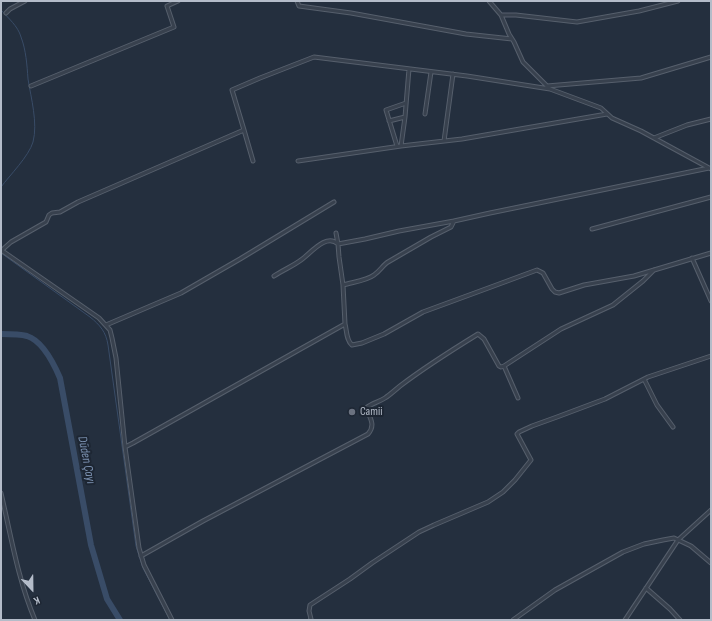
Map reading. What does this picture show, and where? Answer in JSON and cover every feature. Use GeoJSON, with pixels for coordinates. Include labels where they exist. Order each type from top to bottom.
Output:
{"type":"FeatureCollection","features":[{"type":"Feature","properties":{"kind":"street"},"geometry":{"type":"LineString","coordinates":[[6,13],[10,9],[25,1]]}},
{"type":"Feature","properties":{"kind":"street"},"geometry":{"type":"LineString","coordinates":[[31,86],[174,27],[167,6],[178,1]]}},
{"type":"Feature","properties":{"kind":"street"},"geometry":{"type":"LineString","coordinates":[[296,1],[298,6],[351,13],[466,34],[512,39]]}},
{"type":"Feature","properties":{"kind":"street"},"geometry":{"type":"LineString","coordinates":[[489,1],[501,15],[508,34],[523,62],[549,88]]}},
{"type":"Feature","properties":{"kind":"street"},"geometry":{"type":"LineString","coordinates":[[501,15],[516,15],[577,22],[678,1]]}},
{"type":"Feature","properties":{"kind":"street"},"geometry":{"type":"LineString","coordinates":[[253,161],[232,90],[307,59],[321,57],[549,88],[601,108],[612,118],[654,138],[710,168]]}},
{"type":"Feature","properties":{"kind":"street"},"geometry":{"type":"LineString","coordinates":[[549,88],[641,78],[711,58]]}},
{"type":"Feature","properties":{"kind":"street"},"geometry":{"type":"LineString","coordinates":[[399,146],[405,117],[409,69]]}},
{"type":"Feature","properties":{"kind":"street"},"geometry":{"type":"LineString","coordinates":[[425,114],[430,72]]}},
{"type":"Feature","properties":{"kind":"street"},"geometry":{"type":"LineString","coordinates":[[444,141],[453,74]]}},
{"type":"Feature","properties":{"kind":"street"},"geometry":{"type":"LineString","coordinates":[[399,146],[386,110],[406,103]]}},
{"type":"Feature","properties":{"kind":"street"},"geometry":{"type":"LineString","coordinates":[[298,161],[399,146],[462,140],[607,114]]}},
{"type":"Feature","properties":{"kind":"street"},"geometry":{"type":"LineString","coordinates":[[389,121],[405,117]]}},
{"type":"Feature","properties":{"kind":"street"},"geometry":{"type":"LineString","coordinates":[[654,138],[688,125],[711,119]]}},
{"type":"Feature","properties":{"kind":"street"},"geometry":{"type":"LineString","coordinates":[[172,620],[144,565],[139,548],[125,447],[116,358],[110,330],[99,318],[1,250],[11,242],[46,222],[49,215],[52,213],[60,212],[78,202],[244,130]]}},
{"type":"Feature","properties":{"kind":"street"},"geometry":{"type":"LineString","coordinates":[[274,276],[302,260],[313,249],[331,240],[338,244],[365,239],[490,212],[710,168]]}},
{"type":"Feature","properties":{"kind":"street"},"geometry":{"type":"LineString","coordinates":[[592,229],[711,197]]}},
{"type":"Feature","properties":{"kind":"street"},"geometry":{"type":"LineString","coordinates":[[106,325],[181,293],[334,202]]}},
{"type":"Feature","properties":{"kind":"street"},"geometry":{"type":"LineString","coordinates":[[343,285],[374,275],[388,262],[450,227],[454,221]]}},
{"type":"Feature","properties":{"kind":"street"},"geometry":{"type":"LineString","coordinates":[[336,233],[343,285],[347,339],[352,345],[362,343],[384,334],[422,312],[538,270],[543,272],[552,289],[559,293],[584,285],[634,276],[711,253]]}},
{"type":"Feature","properties":{"kind":"street"},"geometry":{"type":"LineString","coordinates":[[692,258],[711,301]]}},
{"type":"Feature","properties":{"kind":"street"},"geometry":{"type":"LineString","coordinates":[[141,556],[203,521],[368,434],[372,430],[373,424],[366,408],[383,400],[429,366],[478,334],[484,339],[499,366],[504,366],[561,329],[613,305],[656,269]]}},
{"type":"Feature","properties":{"kind":"street"},"geometry":{"type":"LineString","coordinates":[[125,447],[346,324]]}},
{"type":"Feature","properties":{"kind":"street"},"geometry":{"type":"LineString","coordinates":[[310,620],[310,605],[372,563],[419,532],[488,502],[503,492],[531,460],[517,434],[519,432],[604,399],[648,377],[711,356]]}},
{"type":"Feature","properties":{"kind":"street"},"geometry":{"type":"LineString","coordinates":[[504,366],[518,398]]}},
{"type":"Feature","properties":{"kind":"street"},"geometry":{"type":"LineString","coordinates":[[644,379],[658,405],[673,427]]}},
{"type":"Feature","properties":{"kind":"street"},"geometry":{"type":"LineString","coordinates":[[1,493],[22,584],[35,620]]}},
{"type":"Feature","properties":{"kind":"street"},"geometry":{"type":"LineString","coordinates":[[625,620],[678,540],[711,510]]}},
{"type":"Feature","properties":{"kind":"street"},"geometry":{"type":"LineString","coordinates":[[1,520],[7,519]]}},
{"type":"Feature","properties":{"kind":"street"},"geometry":{"type":"LineString","coordinates":[[513,620],[555,590],[623,552],[644,544],[674,538],[691,546],[711,563]]}},
{"type":"Feature","properties":{"kind":"street"},"geometry":{"type":"LineString","coordinates":[[646,588],[680,620]]}},
{"type":"Feature","properties":{"kind":"waterway"},"geometry":{"type":"LineString","coordinates":[[1,10],[20,33],[23,42],[34,110],[35,127],[31,147],[1,187]]}},
{"type":"Feature","properties":{"kind":"waterway"},"geometry":{"type":"LineString","coordinates":[[1,253],[90,317],[100,326],[104,333],[108,345],[136,546],[143,568],[170,620]]}},
{"type":"Feature","properties":{"kind":"waterway","name":"Düden Çayı"},"geometry":{"type":"LineString","coordinates":[[1,334],[21,335],[33,339],[43,348],[55,366],[60,378],[91,545],[107,599],[120,620]]}},
{"type":"Feature","properties":{"kind":"place","name":"Camii"},"geometry":{"type":"Point","coordinates":[352,412]}}]}
